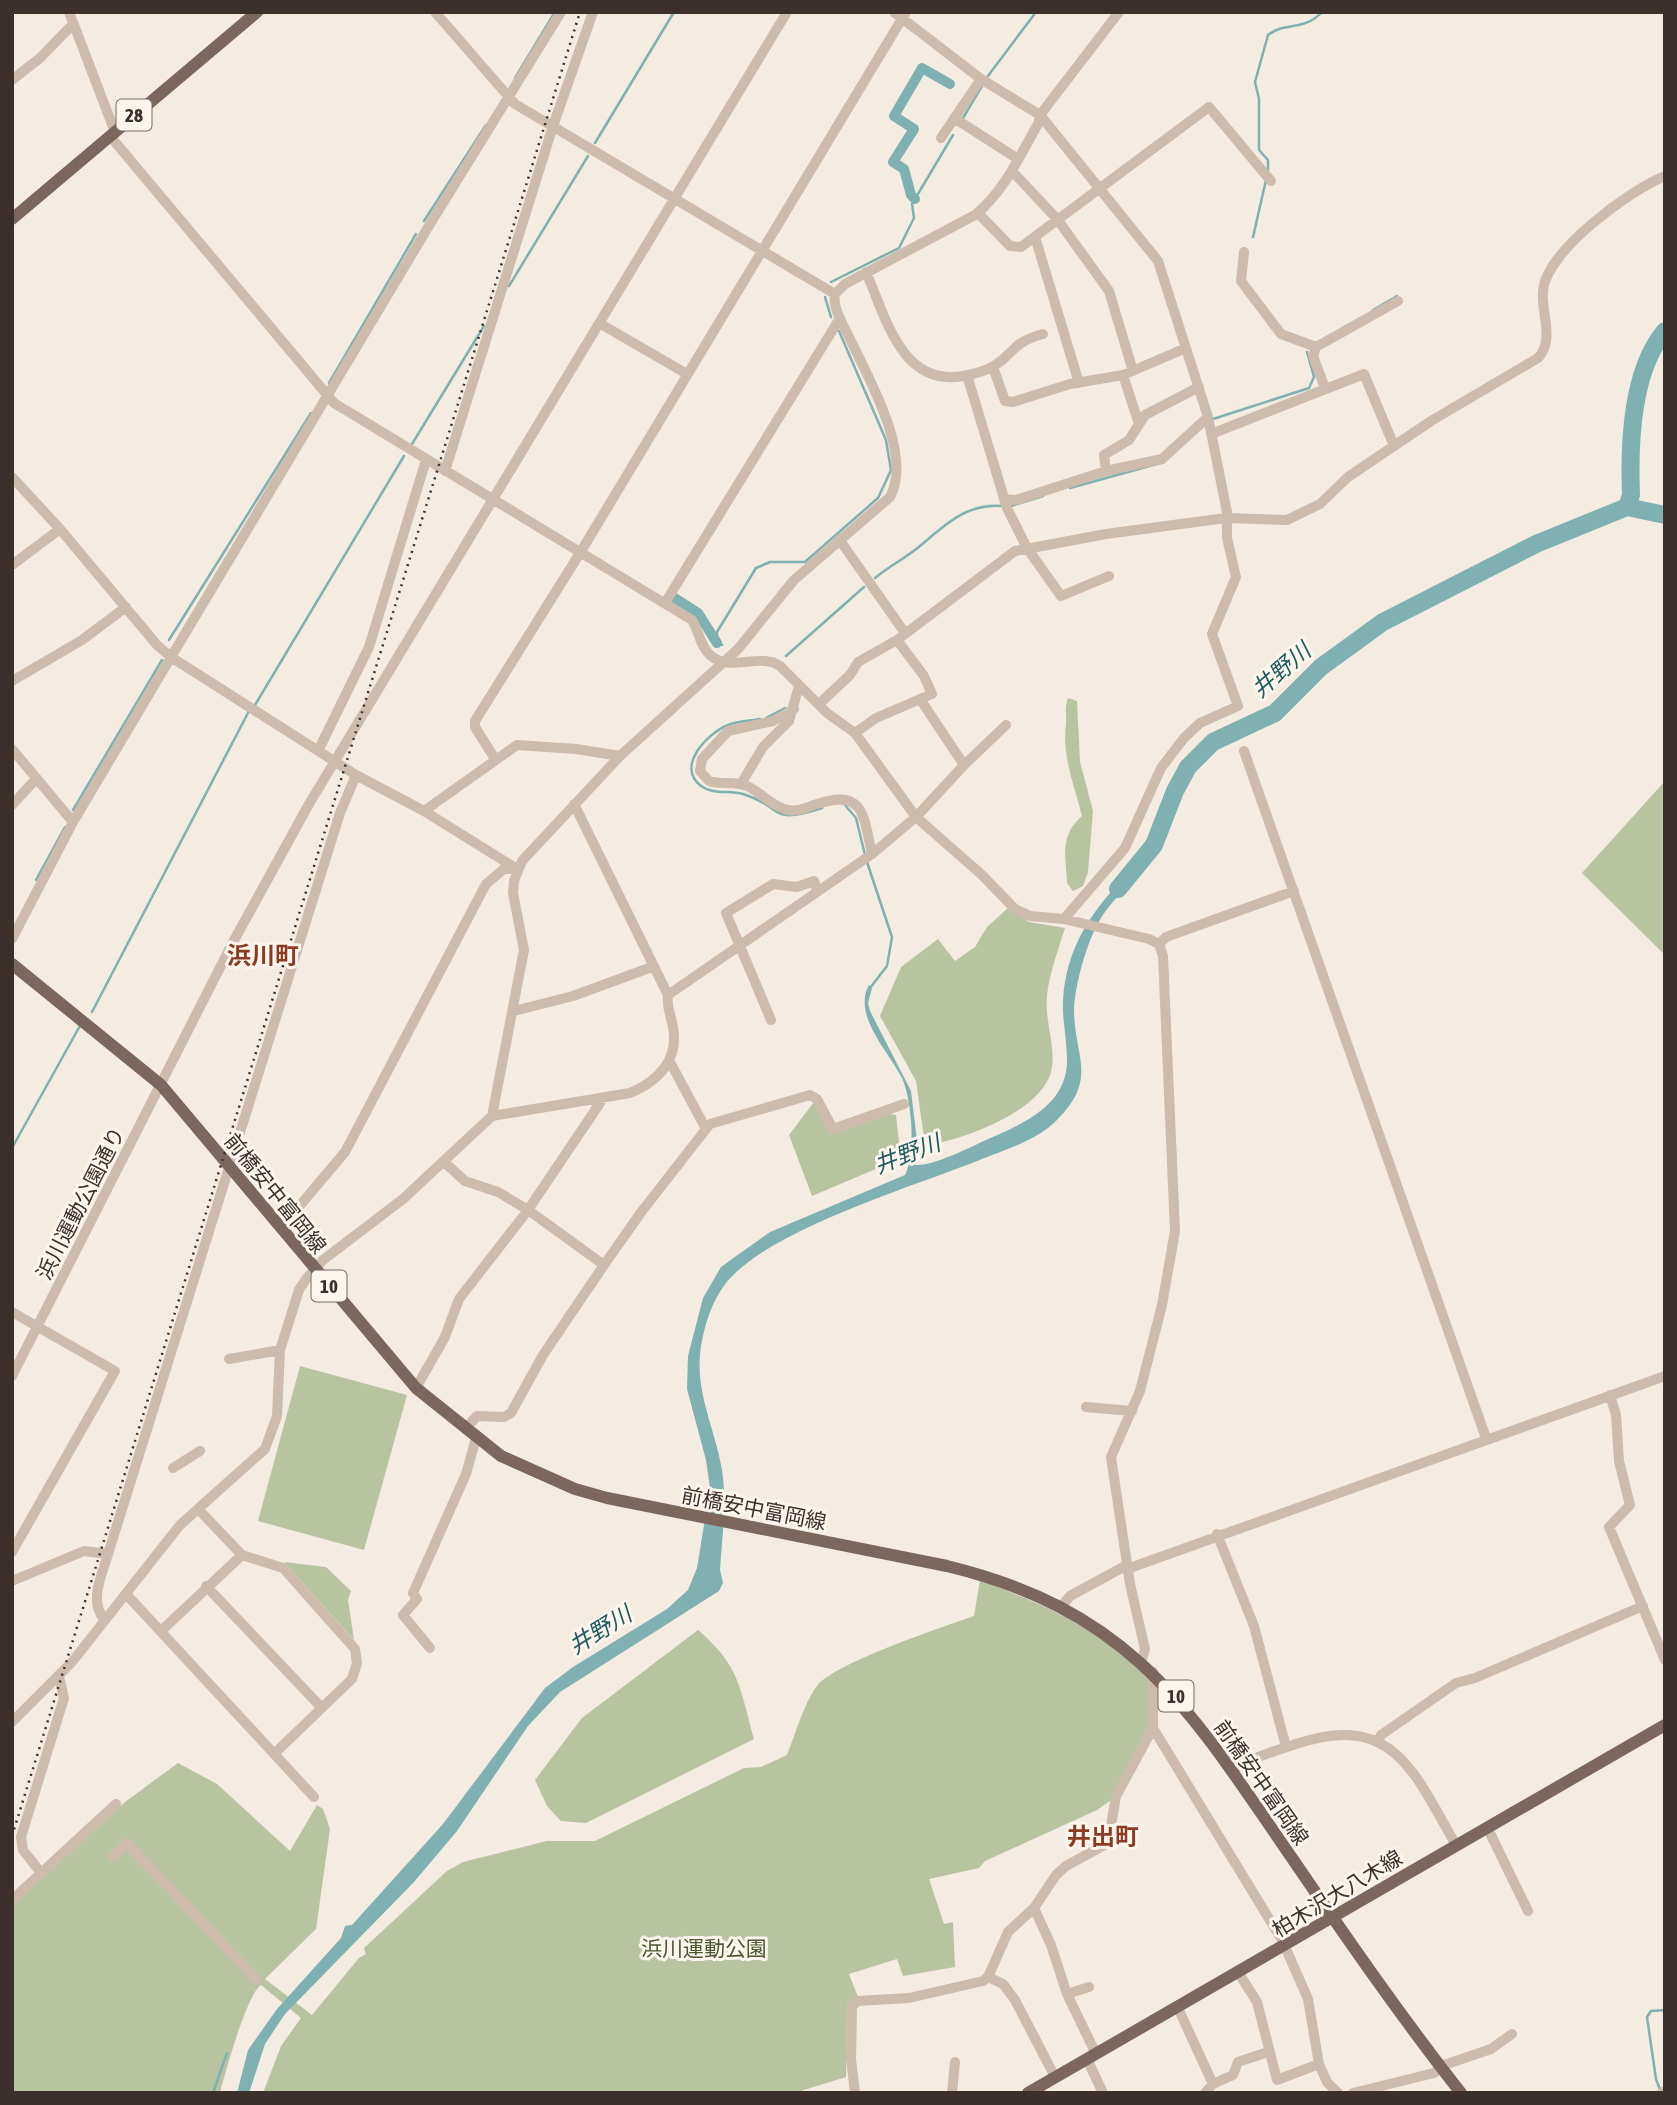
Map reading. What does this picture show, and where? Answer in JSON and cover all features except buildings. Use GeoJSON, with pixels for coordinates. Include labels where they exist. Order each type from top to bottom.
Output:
{"type":"FeatureCollection","features":[{"type":"Feature","properties":{"kind":"main road","name":"28"},"geometry":{"type":"LineString","coordinates":[[12,219],[257,12]]}},
{"type":"Feature","properties":{"kind":"main road","name":"前橋安中富岡線"},"geometry":{"type":"LineString","coordinates":[[12,964],[161,1085],[416,1388],[500,1456],[575,1489],[701,1518],[970,1572],[1039,1595],[1098,1628],[1153,1672],[1195,1719],[1333,1918],[1461,2093]]}},
{"type":"Feature","properties":{"kind":"main road","name":"柏木沢大八木線"},"geometry":{"type":"LineString","coordinates":[[1028,2093],[1665,1725]]}},
{"type":"Feature","properties":{"kind":"street"},"geometry":{"type":"LineString","coordinates":[[69,12],[112,134],[328,397],[426,460],[692,620],[710,655],[724,663],[775,663],[855,733],[916,817],[982,875],[1015,909],[1030,916],[1078,922],[1149,939],[1159,944],[1163,956],[1175,1231],[1162,1305],[1132,1411],[1111,1457],[1127,1567],[1144,1649],[1141,1663]]}},
{"type":"Feature","properties":{"kind":"street"},"geometry":{"type":"LineString","coordinates":[[435,12],[510,99],[761,252],[835,293],[840,318],[888,427],[898,461],[896,482],[890,497],[794,580],[724,663],[620,756],[517,869],[513,893],[525,942],[492,1116]]}},
{"type":"Feature","properties":{"kind":"street"},"geometry":{"type":"LineString","coordinates":[[12,939],[73,822],[427,229],[510,99],[561,12]]}},
{"type":"Feature","properties":{"kind":"street"},"geometry":{"type":"LineString","coordinates":[[445,471],[553,126],[593,12]]}},
{"type":"Feature","properties":{"kind":"street","name":"浜川運動公園通り"},"geometry":{"type":"LineString","coordinates":[[12,1376],[232,944],[335,760],[787,12]]}},
{"type":"Feature","properties":{"kind":"street"},"geometry":{"type":"LineString","coordinates":[[835,293],[866,272],[978,213],[1012,170],[1038,124],[1040,115],[1119,12]]}},
{"type":"Feature","properties":{"kind":"street"},"geometry":{"type":"LineString","coordinates":[[495,759],[475,727],[475,721],[580,553],[901,14],[981,79],[1040,115],[1158,261],[1208,417],[1226,518],[1227,538],[1236,577],[1212,634],[1238,706],[1200,723],[1184,738],[1161,768],[1125,848],[1064,919]]}},
{"type":"Feature","properties":{"kind":"street"},"geometry":{"type":"LineString","coordinates":[[12,80],[40,58],[74,24]]}},
{"type":"Feature","properties":{"kind":"street"},"geometry":{"type":"LineString","coordinates":[[941,138],[981,79]]}},
{"type":"Feature","properties":{"kind":"street"},"geometry":{"type":"LineString","coordinates":[[978,213],[1014,248],[1021,247],[1209,107],[1271,181]]}},
{"type":"Feature","properties":{"kind":"street"},"geometry":{"type":"LineString","coordinates":[[954,118],[1018,159]]}},
{"type":"Feature","properties":{"kind":"street"},"geometry":{"type":"LineString","coordinates":[[1012,170],[1057,219],[1110,291],[1133,371]]}},
{"type":"Feature","properties":{"kind":"street"},"geometry":{"type":"LineString","coordinates":[[819,704],[850,675],[858,662],[901,636],[1016,551],[1226,518],[1279,522],[1320,504],[1348,477],[1438,416],[1538,358],[1547,340],[1543,286],[1564,252],[1591,222],[1665,176]]}},
{"type":"Feature","properties":{"kind":"street"},"geometry":{"type":"LineString","coordinates":[[1035,237],[1079,383]]}},
{"type":"Feature","properties":{"kind":"street"},"geometry":{"type":"LineString","coordinates":[[1244,252],[1239,276],[1281,334],[1316,347]]}},
{"type":"Feature","properties":{"kind":"street"},"geometry":{"type":"LineString","coordinates":[[866,272],[898,346],[928,375],[946,379],[993,367],[1020,341],[1043,334]]}},
{"type":"Feature","properties":{"kind":"street"},"geometry":{"type":"LineString","coordinates":[[1325,388],[1313,356],[1316,347],[1398,301]]}},
{"type":"Feature","properties":{"kind":"street"},"geometry":{"type":"LineString","coordinates":[[665,603],[840,318]]}},
{"type":"Feature","properties":{"kind":"street"},"geometry":{"type":"LineString","coordinates":[[599,323],[687,374]]}},
{"type":"Feature","properties":{"kind":"street"},"geometry":{"type":"LineString","coordinates":[[993,367],[1002,396],[1008,403],[1079,383],[1123,376],[1186,348]]}},
{"type":"Feature","properties":{"kind":"street"},"geometry":{"type":"LineString","coordinates":[[1211,434],[1364,374],[1394,446]]}},
{"type":"Feature","properties":{"kind":"street"},"geometry":{"type":"LineString","coordinates":[[967,375],[1004,499],[1027,548],[1061,596],[1109,576]]}},
{"type":"Feature","properties":{"kind":"street"},"geometry":{"type":"LineString","coordinates":[[1123,376],[1139,424]]}},
{"type":"Feature","properties":{"kind":"street"},"geometry":{"type":"LineString","coordinates":[[1106,471],[1104,455],[1129,440],[1145,415],[1199,387]]}},
{"type":"Feature","properties":{"kind":"street"},"geometry":{"type":"LineString","coordinates":[[1004,499],[1016,500],[1106,471],[1162,460],[1208,417]]}},
{"type":"Feature","properties":{"kind":"street"},"geometry":{"type":"LineString","coordinates":[[319,748],[369,647],[426,460]]}},
{"type":"Feature","properties":{"kind":"street"},"geometry":{"type":"LineString","coordinates":[[12,477],[171,657],[319,748],[356,775],[424,811],[517,869]]}},
{"type":"Feature","properties":{"kind":"street"},"geometry":{"type":"LineString","coordinates":[[12,565],[60,529]]}},
{"type":"Feature","properties":{"kind":"street"},"geometry":{"type":"LineString","coordinates":[[839,539],[901,636],[932,694],[876,718],[855,733]]}},
{"type":"Feature","properties":{"kind":"street"},"geometry":{"type":"LineString","coordinates":[[12,681],[82,640],[126,607]]}},
{"type":"Feature","properties":{"kind":"street"},"geometry":{"type":"LineString","coordinates":[[741,784],[763,747],[789,721],[799,686]]}},
{"type":"Feature","properties":{"kind":"street"},"geometry":{"type":"LineString","coordinates":[[920,699],[964,765]]}},
{"type":"Feature","properties":{"kind":"street"},"geometry":{"type":"LineString","coordinates":[[794,709],[773,721],[728,731],[702,759],[700,771],[709,781],[741,784],[792,811],[835,798],[853,802],[863,813],[867,856]]}},
{"type":"Feature","properties":{"kind":"street"},"geometry":{"type":"LineString","coordinates":[[667,995],[867,856],[916,817],[1006,725]]}},
{"type":"Feature","properties":{"kind":"street"},"geometry":{"type":"LineString","coordinates":[[424,811],[517,745],[576,749],[620,756]]}},
{"type":"Feature","properties":{"kind":"street"},"geometry":{"type":"LineString","coordinates":[[12,749],[35,780],[73,822]]}},
{"type":"Feature","properties":{"kind":"street"},"geometry":{"type":"LineString","coordinates":[[1244,751],[1486,1438]]}},
{"type":"Feature","properties":{"kind":"street"},"geometry":{"type":"LineString","coordinates":[[105,1620],[99,1614],[96,1601],[107,1554],[340,813],[356,775]]}},
{"type":"Feature","properties":{"kind":"street"},"geometry":{"type":"LineString","coordinates":[[12,805],[35,780]]}},
{"type":"Feature","properties":{"kind":"street"},"geometry":{"type":"LineString","coordinates":[[12,1722],[59,1677],[180,1525],[255,1460],[272,1436],[277,1416],[281,1350],[299,1290],[315,1270],[444,1162],[492,1116],[639,1089],[670,1062],[675,1047],[667,995],[574,804]]}},
{"type":"Feature","properties":{"kind":"street"},"geometry":{"type":"LineString","coordinates":[[281,1228],[345,1152],[486,884],[505,869],[517,869]]}},
{"type":"Feature","properties":{"kind":"street"},"geometry":{"type":"LineString","coordinates":[[771,1020],[741,945],[728,923],[729,909],[773,884],[797,887],[814,881],[817,890]]}},
{"type":"Feature","properties":{"kind":"street"},"geometry":{"type":"LineString","coordinates":[[1159,944],[1166,937],[1294,891]]}},
{"type":"Feature","properties":{"kind":"street"},"geometry":{"type":"LineString","coordinates":[[514,1011],[573,996],[652,967]]}},
{"type":"Feature","properties":{"kind":"street"},"geometry":{"type":"LineString","coordinates":[[670,1062],[706,1129]]}},
{"type":"Feature","properties":{"kind":"street"},"geometry":{"type":"LineString","coordinates":[[465,1430],[477,1416],[504,1418],[511,1413],[544,1354],[604,1265],[706,1129],[715,1122],[810,1095],[817,1099],[833,1129],[905,1108]]}},
{"type":"Feature","properties":{"kind":"street"},"geometry":{"type":"LineString","coordinates":[[416,1388],[445,1337],[459,1299],[528,1210],[604,1097]]}},
{"type":"Feature","properties":{"kind":"street"},"geometry":{"type":"LineString","coordinates":[[444,1162],[465,1181],[498,1192],[528,1210],[604,1265]]}},
{"type":"Feature","properties":{"kind":"street"},"geometry":{"type":"LineString","coordinates":[[12,1312],[115,1371],[12,1552]]}},
{"type":"Feature","properties":{"kind":"street"},"geometry":{"type":"LineString","coordinates":[[229,1359],[281,1350]]}},
{"type":"Feature","properties":{"kind":"street"},"geometry":{"type":"LineString","coordinates":[[1061,1607],[1070,1596],[1127,1567],[1665,1376]]}},
{"type":"Feature","properties":{"kind":"street"},"geometry":{"type":"LineString","coordinates":[[1610,1395],[1616,1415],[1619,1461],[1630,1505],[1609,1527],[1665,1660]]}},
{"type":"Feature","properties":{"kind":"street"},"geometry":{"type":"LineString","coordinates":[[1086,1407],[1132,1411]]}},
{"type":"Feature","properties":{"kind":"street"},"geometry":{"type":"LineString","coordinates":[[430,1648],[403,1615],[417,1599],[413,1593],[466,1474],[477,1438]]}},
{"type":"Feature","properties":{"kind":"street"},"geometry":{"type":"LineString","coordinates":[[173,1468],[200,1451]]}},
{"type":"Feature","properties":{"kind":"street"},"geometry":{"type":"LineString","coordinates":[[198,1509],[242,1555],[284,1568],[353,1645],[357,1663],[352,1679],[275,1753]]}},
{"type":"Feature","properties":{"kind":"street"},"geometry":{"type":"LineString","coordinates":[[1217,1534],[1250,1613],[1286,1747]]}},
{"type":"Feature","properties":{"kind":"street"},"geometry":{"type":"LineString","coordinates":[[12,1581],[84,1551],[107,1554]]}},
{"type":"Feature","properties":{"kind":"street"},"geometry":{"type":"LineString","coordinates":[[161,1631],[242,1555]]}},
{"type":"Feature","properties":{"kind":"street"},"geometry":{"type":"LineString","coordinates":[[206,1586],[321,1707]]}},
{"type":"Feature","properties":{"kind":"street"},"geometry":{"type":"LineString","coordinates":[[126,1594],[314,1797]]}},
{"type":"Feature","properties":{"kind":"street"},"geometry":{"type":"LineString","coordinates":[[1378,1741],[1381,1735],[1456,1683],[1475,1678],[1643,1606]]}},
{"type":"Feature","properties":{"kind":"street"},"geometry":{"type":"LineString","coordinates":[[855,2093],[851,2059],[852,2006],[858,2001],[909,1998],[983,1981],[988,1977],[1008,1932],[1034,1908],[1056,1875],[1066,1866],[1108,1843],[1116,1796],[1153,1728],[1153,1672]]}},
{"type":"Feature","properties":{"kind":"street"},"geometry":{"type":"LineString","coordinates":[[41,1873],[23,1850],[21,1838],[64,1698],[59,1677]]}},
{"type":"Feature","properties":{"kind":"street"},"geometry":{"type":"LineString","coordinates":[[1153,1728],[1284,1947],[1308,1999],[1319,2064],[1327,2082],[1338,2093]]}},
{"type":"Feature","properties":{"kind":"street"},"geometry":{"type":"LineString","coordinates":[[1231,1771],[1286,1747],[1328,1735],[1378,1741],[1395,1751],[1412,1770],[1455,1845]]}},
{"type":"Feature","properties":{"kind":"street"},"geometry":{"type":"LineString","coordinates":[[12,1900],[116,1804]]}},
{"type":"Feature","properties":{"kind":"street"},"geometry":{"type":"LineString","coordinates":[[1487,1827],[1528,1911]]}},
{"type":"Feature","properties":{"kind":"street"},"geometry":{"type":"LineString","coordinates":[[113,1857],[127,1843],[134,1848],[257,1980]]}},
{"type":"Feature","properties":{"kind":"street"},"geometry":{"type":"LineString","coordinates":[[1034,1908],[1051,1945],[1103,2093]]}},
{"type":"Feature","properties":{"kind":"street"},"geometry":{"type":"LineString","coordinates":[[1238,1972],[1257,2001],[1268,2052],[1278,2080],[1319,2064]]}},
{"type":"Feature","properties":{"kind":"street"},"geometry":{"type":"LineString","coordinates":[[988,1977],[1003,1984],[1016,2000],[1055,2077]]}},
{"type":"Feature","properties":{"kind":"street"},"geometry":{"type":"LineString","coordinates":[[1067,1994],[1088,1987]]}},
{"type":"Feature","properties":{"kind":"street"},"geometry":{"type":"LineString","coordinates":[[1178,2008],[1213,2084]]}},
{"type":"Feature","properties":{"kind":"street"},"geometry":{"type":"LineString","coordinates":[[1353,2093],[1374,2090],[1434,2073],[1443,2066],[1491,2049],[1512,2034]]}},
{"type":"Feature","properties":{"kind":"street"},"geometry":{"type":"LineString","coordinates":[[1205,2093],[1213,2084],[1233,2075],[1238,2063],[1268,2052]]}},
{"type":"Feature","properties":{"kind":"street"},"geometry":{"type":"LineString","coordinates":[[952,2093],[955,2062]]}},
{"type":"Feature","properties":{"kind":"green space"},"geometry":{"type":"Polygon","coordinates":[[[1068,698],[1077,701],[1080,762],[1093,811],[1088,872],[1083,886],[1073,891],[1067,883],[1065,855],[1070,831],[1082,816],[1066,748],[1068,698]]]}},
{"type":"Feature","properties":{"kind":"green space"},"geometry":{"type":"Polygon","coordinates":[[[1665,781],[1665,955],[1582,873],[1665,781]]]}},
{"type":"Feature","properties":{"kind":"green space"},"geometry":{"type":"Polygon","coordinates":[[[1008,908],[1029,922],[1065,928],[1047,996],[1051,1072],[1044,1086],[1032,1099],[998,1122],[959,1137],[925,1145],[916,1081],[880,1016],[901,967],[938,939],[955,961],[975,947],[987,927],[1008,908]]]}},
{"type":"Feature","properties":{"kind":"green space"},"geometry":{"type":"Polygon","coordinates":[[[814,1102],[831,1134],[889,1114],[896,1115],[900,1152],[897,1160],[812,1196],[789,1135],[814,1102]]]}},
{"type":"Feature","properties":{"kind":"green space"},"geometry":{"type":"Polygon","coordinates":[[[300,1366],[407,1395],[364,1550],[258,1521],[300,1366]]]}},
{"type":"Feature","properties":{"kind":"green space"},"geometry":{"type":"Polygon","coordinates":[[[284,1562],[326,1567],[351,1591],[348,1600],[354,1640],[284,1562]]]}},
{"type":"Feature","properties":{"kind":"green space","name":"浜川運動公園"},"geometry":{"type":"Polygon","coordinates":[[[980,1580],[1067,1618],[1105,1641],[1145,1673],[1148,1679],[1149,1725],[1111,1800],[1097,1810],[985,1861],[979,1868],[929,1879],[944,1924],[953,1922],[955,1967],[903,1976],[897,1959],[849,1974],[858,1997],[847,2005],[846,2077],[794,2093],[263,2093],[281,2046],[301,2018],[261,1985],[255,1991],[243,2018],[220,2093],[12,2093],[12,1906],[125,1802],[178,1763],[217,1784],[290,1851],[317,1805],[323,1809],[330,1829],[316,1929],[265,1979],[312,2015],[359,1958],[366,1954],[364,1948],[447,1871],[463,1862],[547,1841],[595,1841],[744,1768],[761,1767],[787,1755],[804,1709],[817,1686],[827,1677],[866,1657],[974,1616],[980,1580]]]}},
{"type":"Feature","properties":{"kind":"green space"},"geometry":{"type":"Polygon","coordinates":[[[698,1630],[730,1667],[741,1692],[754,1739],[586,1823],[561,1821],[547,1806],[535,1780],[582,1718],[698,1630]]]}},
{"type":"Feature","properties":{"kind":"water"},"geometry":{"type":"Polygon","coordinates":[[[1131,871],[1138,877],[1116,898],[1099,921],[1084,960],[1074,1012],[1081,1080],[1070,1105],[1057,1120],[1021,1143],[808,1227],[747,1263],[726,1283],[717,1297],[701,1346],[700,1379],[722,1470],[724,1520],[720,1570],[723,1583],[719,1591],[560,1692],[528,1726],[457,1831],[414,1882],[285,2014],[265,2044],[249,2093],[237,2093],[248,2050],[277,2009],[341,1938],[345,1926],[352,1925],[443,1824],[545,1688],[573,1667],[667,1609],[688,1590],[697,1568],[710,1488],[706,1460],[687,1389],[688,1356],[703,1298],[721,1267],[770,1232],[905,1175],[908,1166],[912,1141],[908,1099],[902,1078],[869,1021],[865,997],[869,985],[872,988],[868,1003],[870,1011],[911,1091],[917,1141],[916,1165],[932,1163],[961,1152],[1028,1120],[1051,1101],[1060,1089],[1067,1059],[1063,1000],[1070,962],[1094,913],[1131,871]]]}},
{"type":"Feature","properties":{"kind":"waterway"},"geometry":{"type":"LineString","coordinates":[[515,78],[555,12]]}},
{"type":"Feature","properties":{"kind":"waterway"},"geometry":{"type":"LineString","coordinates":[[595,143],[674,12]]}},
{"type":"Feature","properties":{"kind":"waterway"},"geometry":{"type":"LineString","coordinates":[[988,76],[1036,12]]}},
{"type":"Feature","properties":{"kind":"waterway"},"geometry":{"type":"LineString","coordinates":[[1268,171],[1268,160],[1259,150],[1259,99],[1255,82],[1268,35],[1281,28],[1308,22],[1322,12]]}},
{"type":"Feature","properties":{"kind":"waterway"},"geometry":{"type":"LineString","coordinates":[[915,199],[911,195],[904,169],[893,162],[914,129],[894,116],[922,68],[950,84]]}},
{"type":"Feature","properties":{"kind":"waterway"},"geometry":{"type":"LineString","coordinates":[[963,118],[982,86]]}},
{"type":"Feature","properties":{"kind":"waterway"},"geometry":{"type":"LineString","coordinates":[[424,221],[486,125]]}},
{"type":"Feature","properties":{"kind":"waterway"},"geometry":{"type":"LineString","coordinates":[[831,282],[899,248],[914,218],[912,204],[953,135]]}},
{"type":"Feature","properties":{"kind":"waterway"},"geometry":{"type":"LineString","coordinates":[[509,286],[588,156]]}},
{"type":"Feature","properties":{"kind":"waterway"},"geometry":{"type":"LineString","coordinates":[[1253,237],[1266,180]]}},
{"type":"Feature","properties":{"kind":"waterway"},"geometry":{"type":"LineString","coordinates":[[329,383],[416,234]]}},
{"type":"Feature","properties":{"kind":"waterway"},"geometry":{"type":"LineString","coordinates":[[1373,310],[1397,296]]}},
{"type":"Feature","properties":{"kind":"waterway"},"geometry":{"type":"LineString","coordinates":[[825,297],[831,317]]}},
{"type":"Feature","properties":{"kind":"waterway"},"geometry":{"type":"LineString","coordinates":[[412,444],[484,326]]}},
{"type":"Feature","properties":{"kind":"waterway"},"geometry":{"type":"LineString","coordinates":[[722,645],[717,643],[717,632],[756,568],[770,562],[805,562],[878,498],[891,470],[886,440],[839,331]]}},
{"type":"Feature","properties":{"kind":"waterway","name":"井野川"},"geometry":{"type":"LineString","coordinates":[[1627,507],[1631,495],[1634,409],[1645,366],[1665,331]]}},
{"type":"Feature","properties":{"kind":"waterway"},"geometry":{"type":"LineString","coordinates":[[1213,419],[1309,388],[1314,377],[1307,352]]}},
{"type":"Feature","properties":{"kind":"waterway"},"geometry":{"type":"LineString","coordinates":[[169,640],[311,413]]}},
{"type":"Feature","properties":{"kind":"waterway"},"geometry":{"type":"LineString","coordinates":[[255,705],[404,456]]}},
{"type":"Feature","properties":{"kind":"waterway"},"geometry":{"type":"LineString","coordinates":[[1070,488],[1164,462]]}},
{"type":"Feature","properties":{"kind":"waterway"},"geometry":{"type":"LineString","coordinates":[[1011,506],[1043,496]]}},
{"type":"Feature","properties":{"kind":"waterway"},"geometry":{"type":"LineString","coordinates":[[875,578],[956,517],[977,508],[1001,506]]}},
{"type":"Feature","properties":{"kind":"waterway"},"geometry":{"type":"LineString","coordinates":[[1627,507],[1665,515]]}},
{"type":"Feature","properties":{"kind":"waterway","name":"井野川"},"geometry":{"type":"LineString","coordinates":[[1118,889],[1154,845],[1175,791],[1188,767],[1213,742],[1275,713],[1321,667],[1383,622],[1536,544],[1627,507]]}},
{"type":"Feature","properties":{"kind":"waterway"},"geometry":{"type":"LineString","coordinates":[[786,656],[864,587]]}},
{"type":"Feature","properties":{"kind":"waterway"},"geometry":{"type":"LineString","coordinates":[[673,597],[698,613],[717,643]]}},
{"type":"Feature","properties":{"kind":"waterway"},"geometry":{"type":"LineString","coordinates":[[73,810],[162,660]]}},
{"type":"Feature","properties":{"kind":"waterway"},"geometry":{"type":"LineString","coordinates":[[766,718],[785,708]]}},
{"type":"Feature","properties":{"kind":"waterway"},"geometry":{"type":"LineString","coordinates":[[92,1012],[249,711]]}},
{"type":"Feature","properties":{"kind":"waterway"},"geometry":{"type":"LineString","coordinates":[[760,719],[732,724],[712,735],[697,751],[693,760],[691,769],[694,778],[706,789],[743,794],[784,815],[822,808]]}},
{"type":"Feature","properties":{"kind":"waterway"},"geometry":{"type":"LineString","coordinates":[[845,805],[856,818],[865,855]]}},
{"type":"Feature","properties":{"kind":"waterway"},"geometry":{"type":"LineString","coordinates":[[36,880],[65,827]]}},
{"type":"Feature","properties":{"kind":"waterway"},"geometry":{"type":"LineString","coordinates":[[867,862],[892,937],[887,966],[870,988]]}},
{"type":"Feature","properties":{"kind":"waterway"},"geometry":{"type":"LineString","coordinates":[[12,1148],[81,1024]]}},
{"type":"Feature","properties":{"kind":"waterway"},"geometry":{"type":"LineString","coordinates":[[1661,2092],[1656,2079],[1647,2017],[1651,2011],[1665,2010]]}},
{"type":"Feature","properties":{"kind":"waterway"},"geometry":{"type":"LineString","coordinates":[[213,2093],[227,2053]]}},
{"type":"Feature","properties":{"kind":"railway"},"geometry":{"type":"LineString","coordinates":[[12,1836],[580,12]]}},
{"type":"Feature","properties":{"kind":"district","name":"浜川町"},"geometry":{"type":"Point","coordinates":[263,955]}},
{"type":"Feature","properties":{"kind":"district","name":"井出町"},"geometry":{"type":"Point","coordinates":[1103,1836]}}]}
